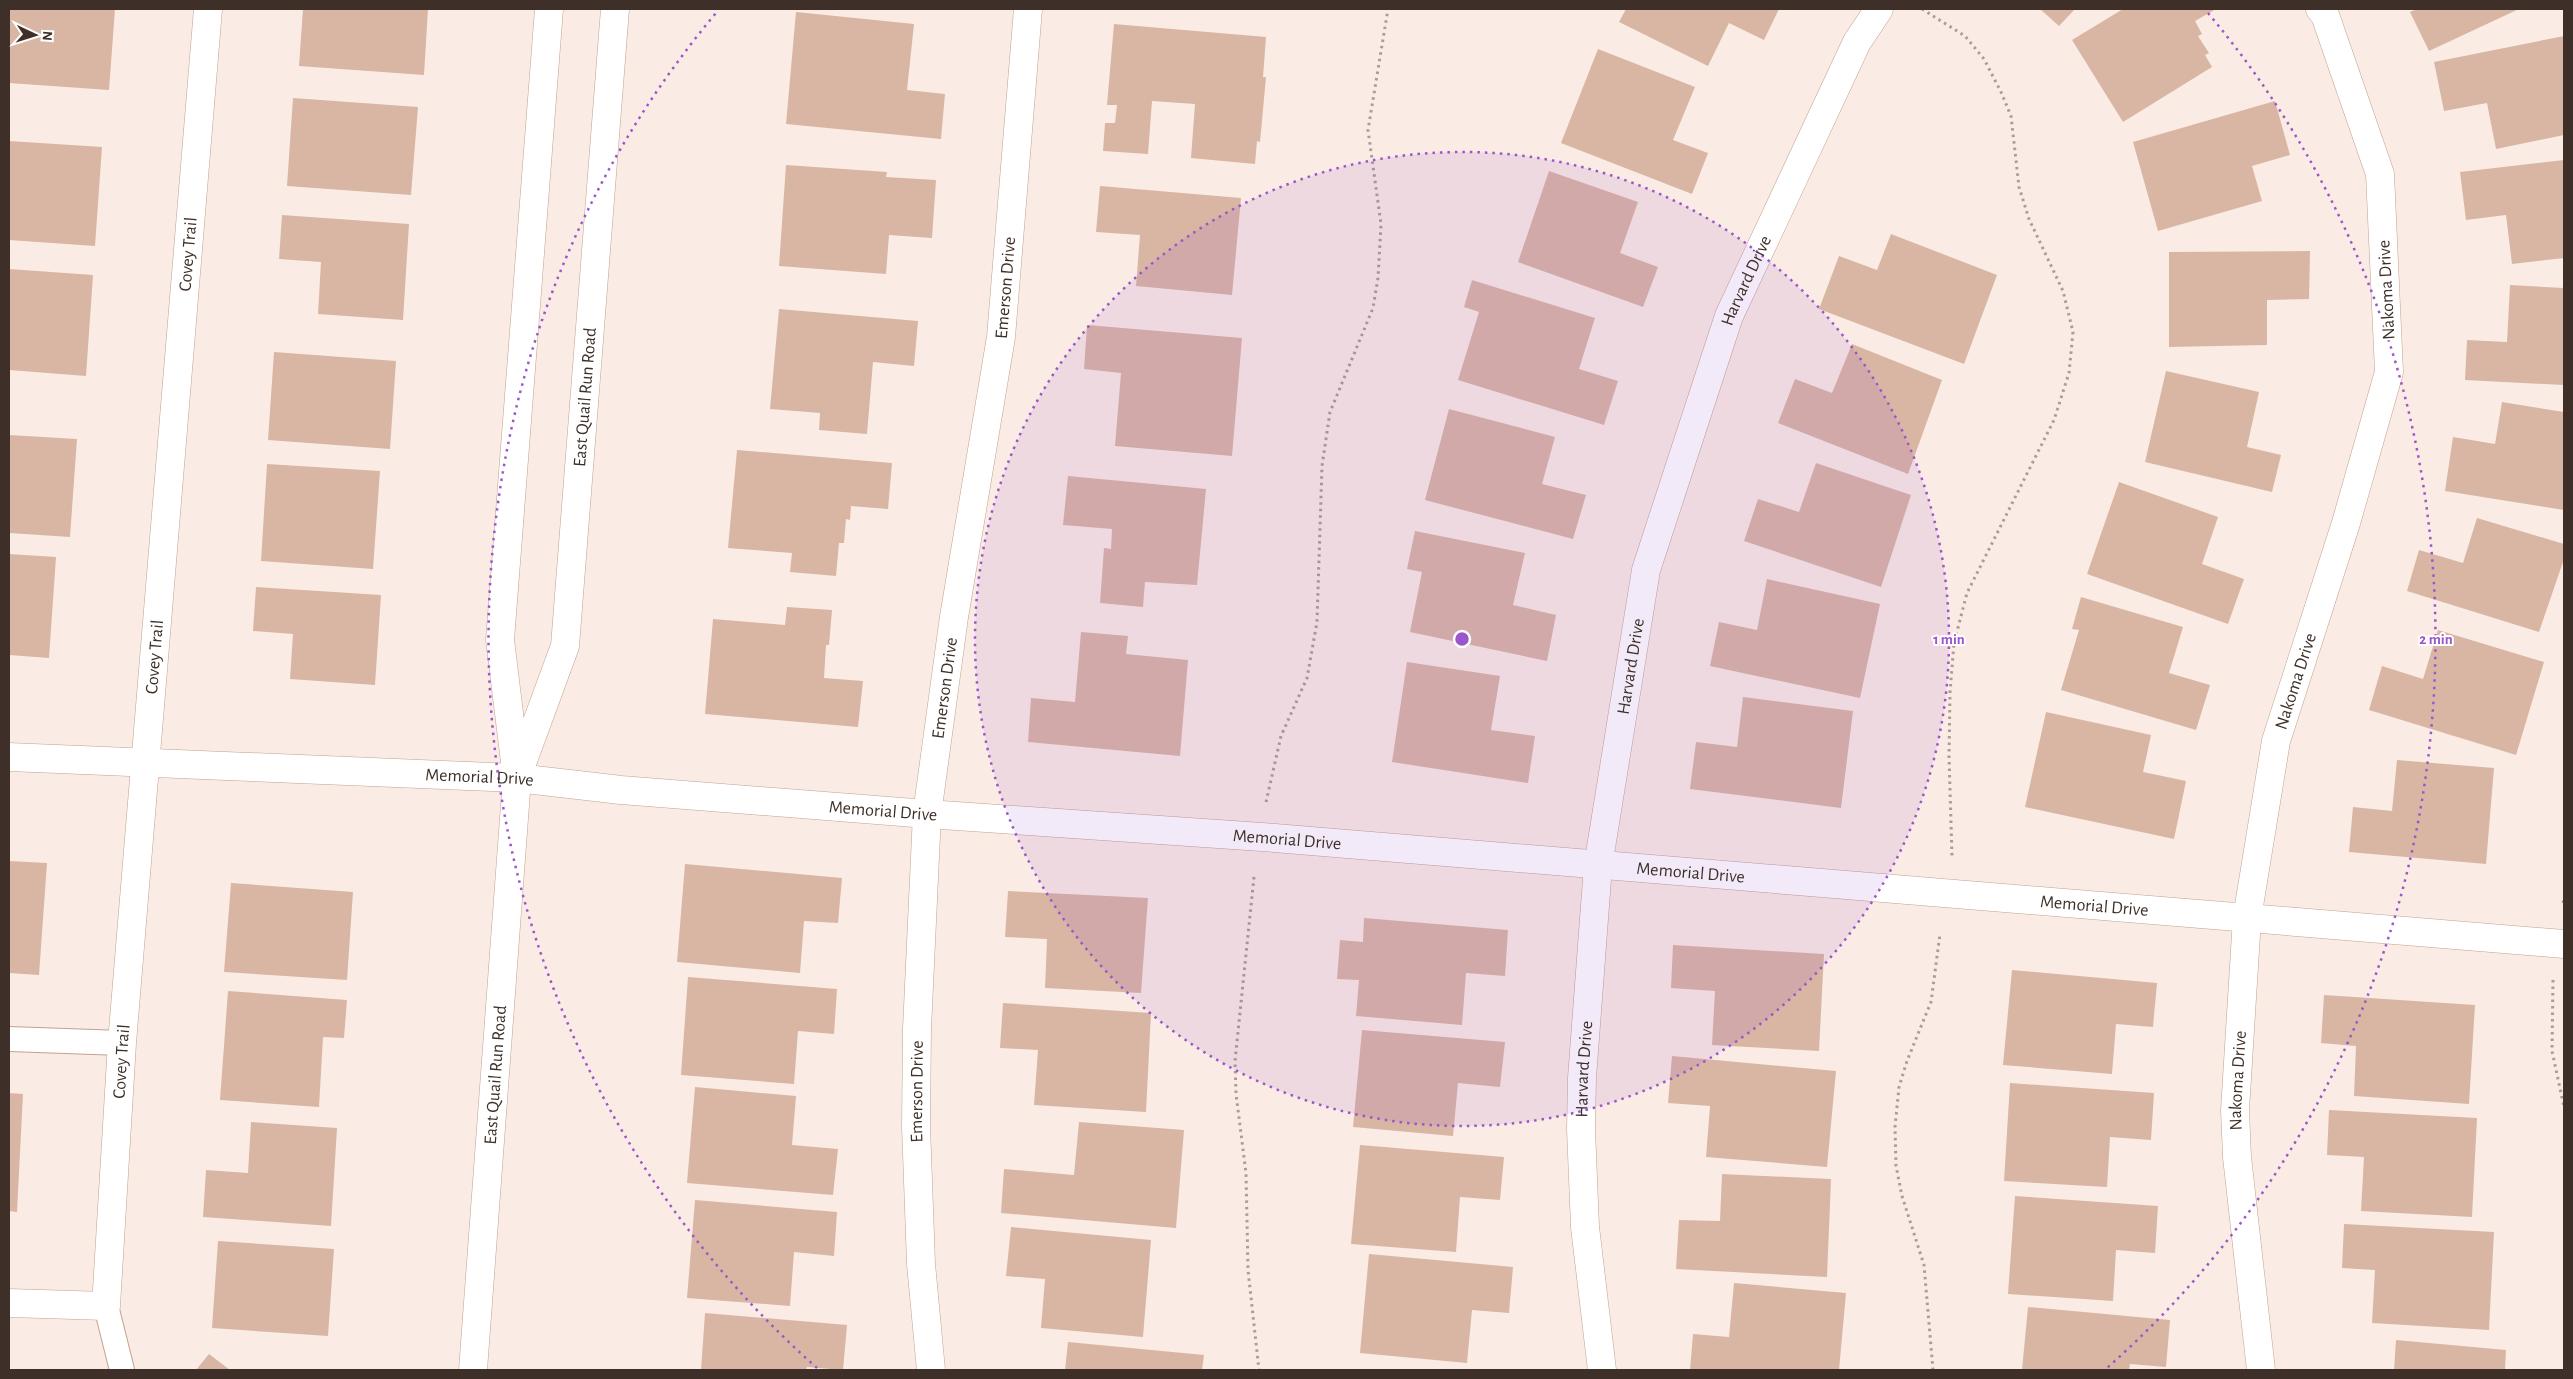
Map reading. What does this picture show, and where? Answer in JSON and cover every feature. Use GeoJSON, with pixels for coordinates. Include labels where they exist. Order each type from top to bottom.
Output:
{"type":"FeatureCollection","features":[{"type":"Feature","properties":{"kind":"street","name":"Covey Trail"},"geometry":{"type":"LineString","coordinates":[[106,1306],[122,1043],[208,9]]}},
{"type":"Feature","properties":{"kind":"street","name":"East Quail Run Road"},"geometry":{"type":"LineString","coordinates":[[473,1370],[517,778],[500,640],[549,9]]}},
{"type":"Feature","properties":{"kind":"street","name":"East Quail Run Road"},"geometry":{"type":"LineString","coordinates":[[517,778],[565,646],[615,9]]}},
{"type":"Feature","properties":{"kind":"street","name":"Emerson Drive"},"geometry":{"type":"LineString","coordinates":[[931,1370],[921,1264],[916,1126],[917,1029],[927,814],[954,617],[1001,337],[1028,9]]}},
{"type":"Feature","properties":{"kind":"street","name":"Harvard Drive"},"geometry":{"type":"LineString","coordinates":[[1602,1370],[1585,1227],[1580,1129],[1582,1078],[1598,866],[1649,561],[1729,316],[1857,42],[1879,9]]}},
{"type":"Feature","properties":{"kind":"street","name":"Nakoma Drive"},"geometry":{"type":"LineString","coordinates":[[2262,1370],[2237,1157],[2235,1110],[2247,918],[2276,742],[2346,523],[2389,372],[2380,174],[2325,15],[2320,9]]}},
{"type":"Feature","properties":{"kind":"street","name":"Memorial Drive"},"geometry":{"type":"LineString","coordinates":[[9,757],[517,778],[621,790],[927,814],[1262,837],[2564,944]]}},
{"type":"Feature","properties":{"kind":"street"},"geometry":{"type":"LineString","coordinates":[[9,1303],[106,1306]]}},
{"type":"Feature","properties":{"kind":"lane"},"geometry":{"type":"LineString","coordinates":[[9,1039],[122,1043]]}},
{"type":"Feature","properties":{"kind":"lane"},"geometry":{"type":"LineString","coordinates":[[106,1306],[122,1370]]}},
{"type":"Feature","properties":{"kind":"path"},"geometry":{"type":"LineString","coordinates":[[1266,802],[1281,736],[1307,678],[1318,622],[1322,466],[1330,412],[1373,308],[1378,278],[1380,224],[1368,130],[1388,9]]}},
{"type":"Feature","properties":{"kind":"path"},"geometry":{"type":"LineString","coordinates":[[1922,9],[1965,36],[1984,59],[2001,92],[2011,116],[2019,187],[2029,219],[2063,291],[2073,332],[2068,373],[2054,420],[1967,593],[1954,642],[1950,692],[1949,756],[1952,856]]}},
{"type":"Feature","properties":{"kind":"path"},"geometry":{"type":"LineString","coordinates":[[1254,877],[1237,1027],[1236,1086],[1246,1173],[1248,1270],[1259,1370]]}},
{"type":"Feature","properties":{"kind":"path"},"geometry":{"type":"LineString","coordinates":[[2563,903],[2564,898]]}},
{"type":"Feature","properties":{"kind":"path"},"geometry":{"type":"LineString","coordinates":[[1933,1370],[1924,1265],[1902,1196],[1896,1166],[1895,1127],[1900,1087],[1907,1062],[1931,1002],[1940,934]]}},
{"type":"Feature","properties":{"kind":"path"},"geometry":{"type":"LineString","coordinates":[[2553,980],[2552,1051],[2564,1107]]}},
{"type":"Feature","properties":{"kind":"building"},"geometry":{"type":"Polygon","coordinates":[[[9,9],[115,9],[109,90],[9,83],[9,9]]]}},
{"type":"Feature","properties":{"kind":"building"},"geometry":{"type":"Polygon","coordinates":[[[303,9],[428,9],[424,75],[299,66],[303,9]]]}},
{"type":"Feature","properties":{"kind":"building"},"geometry":{"type":"Polygon","coordinates":[[[1626,9],[1779,9],[1764,40],[1729,23],[1708,66],[1619,22],[1626,9]]]}},
{"type":"Feature","properties":{"kind":"building"},"geometry":{"type":"Polygon","coordinates":[[[2040,9],[2075,9],[2059,26],[2040,9]]]}},
{"type":"Feature","properties":{"kind":"building"},"geometry":{"type":"Polygon","coordinates":[[[2123,9],[2216,9],[2195,21],[2202,34],[2198,36],[2209,53],[2205,55],[2212,67],[2123,122],[2072,40],[2123,9]]]}},
{"type":"Feature","properties":{"kind":"building"},"geometry":{"type":"Polygon","coordinates":[[[2417,9],[2519,9],[2429,51],[2410,12],[2417,9]]]}},
{"type":"Feature","properties":{"kind":"building"},"geometry":{"type":"Polygon","coordinates":[[[796,12],[914,24],[907,90],[945,94],[941,139],[786,124],[796,12]]]}},
{"type":"Feature","properties":{"kind":"building"},"geometry":{"type":"Polygon","coordinates":[[[1114,24],[1266,37],[1263,77],[1266,77],[1260,142],[1257,141],[1255,164],[1191,158],[1195,104],[1152,101],[1148,154],[1103,151],[1105,123],[1115,123],[1117,105],[1107,105],[1114,24]]]}},
{"type":"Feature","properties":{"kind":"building"},"geometry":{"type":"Polygon","coordinates":[[[2564,36],[2564,135],[2496,149],[2487,103],[2444,111],[2434,62],[2564,36]]]}},
{"type":"Feature","properties":{"kind":"building"},"geometry":{"type":"Polygon","coordinates":[[[1598,49],[1695,87],[1673,140],[1708,153],[1692,194],[1561,143],[1598,49]]]}},
{"type":"Feature","properties":{"kind":"building"},"geometry":{"type":"Polygon","coordinates":[[[293,98],[418,107],[411,195],[287,186],[293,98]]]}},
{"type":"Feature","properties":{"kind":"building"},"geometry":{"type":"Polygon","coordinates":[[[2275,101],[2290,155],[2252,166],[2262,201],[2158,231],[2133,142],[2275,101]]]}},
{"type":"Feature","properties":{"kind":"building"},"geometry":{"type":"Polygon","coordinates":[[[9,141],[102,147],[95,246],[9,240],[9,141]]]}},
{"type":"Feature","properties":{"kind":"building"},"geometry":{"type":"Polygon","coordinates":[[[2564,160],[2564,258],[2512,264],[2506,215],[2466,220],[2460,172],[2564,160]]]}},
{"type":"Feature","properties":{"kind":"building"},"geometry":{"type":"Polygon","coordinates":[[[786,165],[887,172],[886,177],[936,180],[932,238],[889,235],[886,274],[779,266],[786,165]]]}},
{"type":"Feature","properties":{"kind":"building"},"geometry":{"type":"Polygon","coordinates":[[[1549,171],[1638,202],[1620,253],[1658,267],[1643,307],[1518,262],[1549,171]]]}},
{"type":"Feature","properties":{"kind":"building"},"geometry":{"type":"Polygon","coordinates":[[[1100,186],[1241,198],[1232,295],[1136,286],[1140,235],[1096,232],[1100,186]]]}},
{"type":"Feature","properties":{"kind":"building"},"geometry":{"type":"Polygon","coordinates":[[[282,215],[409,224],[403,320],[318,314],[321,262],[279,259],[282,215]]]}},
{"type":"Feature","properties":{"kind":"building"},"geometry":{"type":"Polygon","coordinates":[[[1891,234],[1997,275],[1964,364],[1819,309],[1839,256],[1877,270],[1891,234]]]}},
{"type":"Feature","properties":{"kind":"building"},"geometry":{"type":"Polygon","coordinates":[[[2310,251],[2309,299],[2267,300],[2267,345],[2169,347],[2169,252],[2310,251]]]}},
{"type":"Feature","properties":{"kind":"building"},"geometry":{"type":"Polygon","coordinates":[[[9,269],[93,275],[86,376],[9,370],[9,269]]]}},
{"type":"Feature","properties":{"kind":"building"},"geometry":{"type":"Polygon","coordinates":[[[1472,280],[1595,318],[1579,369],[1618,381],[1604,425],[1458,380],[1479,312],[1464,307],[1472,280]]]}},
{"type":"Feature","properties":{"kind":"building"},"geometry":{"type":"Polygon","coordinates":[[[2510,285],[2564,288],[2564,385],[2465,380],[2467,340],[2507,342],[2510,285]]]}},
{"type":"Feature","properties":{"kind":"building"},"geometry":{"type":"Polygon","coordinates":[[[779,309],[918,321],[914,366],[873,362],[867,434],[819,430],[820,413],[770,409],[779,309]]]}},
{"type":"Feature","properties":{"kind":"building"},"geometry":{"type":"Polygon","coordinates":[[[1087,325],[1242,338],[1232,456],[1115,446],[1121,373],[1084,369],[1087,325]]]}},
{"type":"Feature","properties":{"kind":"building"},"geometry":{"type":"Polygon","coordinates":[[[1852,344],[1942,380],[1908,474],[1778,423],[1795,379],[1832,393],[1852,344]]]}},
{"type":"Feature","properties":{"kind":"building"},"geometry":{"type":"Polygon","coordinates":[[[274,352],[396,361],[390,449],[268,440],[274,352]]]}},
{"type":"Feature","properties":{"kind":"building"},"geometry":{"type":"Polygon","coordinates":[[[2166,371],[2259,392],[2247,447],[2281,455],[2272,492],[2145,462],[2166,371]]]}},
{"type":"Feature","properties":{"kind":"building"},"geometry":{"type":"Polygon","coordinates":[[[2502,402],[2564,412],[2564,510],[2445,491],[2453,437],[2495,444],[2502,402]]]}},
{"type":"Feature","properties":{"kind":"building"},"geometry":{"type":"Polygon","coordinates":[[[1449,409],[1555,437],[1542,484],[1586,495],[1573,539],[1425,500],[1449,409]]]}},
{"type":"Feature","properties":{"kind":"building"},"geometry":{"type":"Polygon","coordinates":[[[9,435],[77,439],[70,537],[9,533],[9,435]]]}},
{"type":"Feature","properties":{"kind":"building"},"geometry":{"type":"Polygon","coordinates":[[[737,450],[892,463],[888,509],[851,506],[850,520],[846,519],[844,543],[839,543],[836,576],[790,572],[792,553],[728,548],[737,450]]]}},
{"type":"Feature","properties":{"kind":"building"},"geometry":{"type":"Polygon","coordinates":[[[1816,463],[1911,495],[1881,587],[1744,541],[1758,499],[1799,512],[1816,463]]]}},
{"type":"Feature","properties":{"kind":"building"},"geometry":{"type":"Polygon","coordinates":[[[267,464],[380,471],[373,569],[261,561],[267,464]]]}},
{"type":"Feature","properties":{"kind":"building"},"geometry":{"type":"Polygon","coordinates":[[[1068,476],[1206,489],[1197,585],[1145,582],[1143,607],[1100,603],[1104,548],[1111,549],[1112,529],[1063,525],[1068,476]]]}},
{"type":"Feature","properties":{"kind":"building"},"geometry":{"type":"Polygon","coordinates":[[[2119,482],[2218,517],[2202,564],[2244,579],[2228,624],[2087,574],[2119,482]]]}},
{"type":"Feature","properties":{"kind":"building"},"geometry":{"type":"Polygon","coordinates":[[[2477,518],[2564,544],[2564,559],[2539,632],[2407,591],[2419,550],[2463,563],[2477,518]]]}},
{"type":"Feature","properties":{"kind":"building"},"geometry":{"type":"Polygon","coordinates":[[[1415,531],[1525,553],[1513,605],[1556,615],[1547,661],[1410,632],[1422,572],[1407,569],[1415,531]]]}},
{"type":"Feature","properties":{"kind":"building"},"geometry":{"type":"Polygon","coordinates":[[[9,554],[56,557],[49,658],[9,655],[9,554]]]}},
{"type":"Feature","properties":{"kind":"building"},"geometry":{"type":"Polygon","coordinates":[[[1767,579],[1880,604],[1860,698],[1710,666],[1719,622],[1757,630],[1767,579]]]}},
{"type":"Feature","properties":{"kind":"building"},"geometry":{"type":"Polygon","coordinates":[[[256,587],[381,595],[375,685],[290,679],[293,634],[253,631],[256,587]]]}},
{"type":"Feature","properties":{"kind":"building"},"geometry":{"type":"Polygon","coordinates":[[[2081,597],[2183,627],[2169,673],[2210,685],[2196,730],[2061,690],[2079,630],[2072,629],[2081,597]]]}},
{"type":"Feature","properties":{"kind":"building"},"geometry":{"type":"Polygon","coordinates":[[[787,607],[832,610],[829,645],[826,645],[824,678],[863,681],[858,727],[705,714],[713,619],[785,625],[787,607]]]}},
{"type":"Feature","properties":{"kind":"building"},"geometry":{"type":"Polygon","coordinates":[[[2438,630],[2544,662],[2516,755],[2369,710],[2382,666],[2423,679],[2438,630]]]}},
{"type":"Feature","properties":{"kind":"building"},"geometry":{"type":"Polygon","coordinates":[[[1081,632],[1128,636],[1126,654],[1188,660],[1180,756],[1028,742],[1031,698],[1075,702],[1081,632]]]}},
{"type":"Feature","properties":{"kind":"building"},"geometry":{"type":"Polygon","coordinates":[[[1407,662],[1500,676],[1491,730],[1535,736],[1528,783],[1392,762],[1407,662]]]}},
{"type":"Feature","properties":{"kind":"building"},"geometry":{"type":"Polygon","coordinates":[[[1743,697],[1853,711],[1841,808],[1690,789],[1696,742],[1737,747],[1743,697]]]}},
{"type":"Feature","properties":{"kind":"building"},"geometry":{"type":"Polygon","coordinates":[[[2046,712],[2151,735],[2143,772],[2186,781],[2174,839],[2025,807],[2046,712]]]}},
{"type":"Feature","properties":{"kind":"building"},"geometry":{"type":"Polygon","coordinates":[[[2397,760],[2494,768],[2486,864],[2349,852],[2353,807],[2392,811],[2397,760]]]}},
{"type":"Feature","properties":{"kind":"building"},"geometry":{"type":"Polygon","coordinates":[[[9,861],[47,863],[39,975],[9,973],[9,861]]]}},
{"type":"Feature","properties":{"kind":"building"},"geometry":{"type":"Polygon","coordinates":[[[685,864],[842,878],[838,923],[804,921],[800,973],[677,962],[685,864]]]}},
{"type":"Feature","properties":{"kind":"building"},"geometry":{"type":"Polygon","coordinates":[[[231,883],[353,892],[347,980],[224,972],[231,883]]]}},
{"type":"Feature","properties":{"kind":"building"},"geometry":{"type":"Polygon","coordinates":[[[1008,891],[1148,898],[1141,993],[1045,988],[1047,939],[1005,937],[1008,891]]]}},
{"type":"Feature","properties":{"kind":"building"},"geometry":{"type":"Polygon","coordinates":[[[1364,918],[1508,930],[1505,976],[1466,973],[1462,1025],[1356,1016],[1359,980],[1337,979],[1340,940],[1363,942],[1364,918]]]}},
{"type":"Feature","properties":{"kind":"building"},"geometry":{"type":"Polygon","coordinates":[[[1673,945],[1824,954],[1819,1051],[1712,1045],[1715,991],[1671,988],[1673,945]]]}},
{"type":"Feature","properties":{"kind":"building"},"geometry":{"type":"Polygon","coordinates":[[[2012,970],[2157,983],[2153,1027],[2116,1024],[2112,1074],[2003,1065],[2012,970]]]}},
{"type":"Feature","properties":{"kind":"building"},"geometry":{"type":"Polygon","coordinates":[[[688,977],[837,989],[834,1034],[798,1031],[794,1084],[681,1075],[688,977]]]}},
{"type":"Feature","properties":{"kind":"building"},"geometry":{"type":"Polygon","coordinates":[[[228,991],[347,1000],[344,1038],[323,1037],[319,1107],[220,1100],[228,991]]]}},
{"type":"Feature","properties":{"kind":"building"},"geometry":{"type":"Polygon","coordinates":[[[2324,995],[2475,1005],[2469,1104],[2354,1096],[2356,1046],[2321,1043],[2324,995]]]}},
{"type":"Feature","properties":{"kind":"building"},"geometry":{"type":"Polygon","coordinates":[[[1003,1003],[1151,1013],[1146,1112],[1034,1105],[1038,1050],[1000,1048],[1003,1003]]]}},
{"type":"Feature","properties":{"kind":"building"},"geometry":{"type":"Polygon","coordinates":[[[1362,1030],[1505,1042],[1500,1087],[1458,1083],[1453,1136],[1353,1127],[1362,1030]]]}},
{"type":"Feature","properties":{"kind":"building"},"geometry":{"type":"Polygon","coordinates":[[[1672,1056],[1836,1071],[1827,1167],[1706,1157],[1710,1106],[1668,1103],[1672,1056]]]}},
{"type":"Feature","properties":{"kind":"building"},"geometry":{"type":"Polygon","coordinates":[[[2010,1083],[2154,1093],[2151,1140],[2110,1137],[2107,1187],[2004,1181],[2010,1083]]]}},
{"type":"Feature","properties":{"kind":"building"},"geometry":{"type":"Polygon","coordinates":[[[695,1087],[796,1096],[792,1145],[838,1149],[833,1195],[687,1183],[695,1087]]]}},
{"type":"Feature","properties":{"kind":"building"},"geometry":{"type":"Polygon","coordinates":[[[9,1093],[23,1094],[17,1212],[9,1211],[9,1093]]]}},
{"type":"Feature","properties":{"kind":"building"},"geometry":{"type":"Polygon","coordinates":[[[2329,1110],[2477,1118],[2472,1217],[2361,1211],[2364,1157],[2327,1155],[2329,1110]]]}},
{"type":"Feature","properties":{"kind":"building"},"geometry":{"type":"Polygon","coordinates":[[[251,1122],[337,1128],[331,1226],[203,1217],[206,1170],[248,1173],[251,1122]]]}},
{"type":"Feature","properties":{"kind":"building"},"geometry":{"type":"Polygon","coordinates":[[[1079,1122],[1184,1130],[1176,1228],[1001,1213],[1004,1169],[1074,1175],[1079,1122]]]}},
{"type":"Feature","properties":{"kind":"building"},"geometry":{"type":"Polygon","coordinates":[[[1360,1145],[1504,1157],[1500,1200],[1460,1197],[1456,1252],[1351,1244],[1360,1145]]]}},
{"type":"Feature","properties":{"kind":"building"},"geometry":{"type":"Polygon","coordinates":[[[1722,1174],[1831,1179],[1827,1277],[1676,1269],[1679,1220],[1720,1221],[1722,1174]]]}},
{"type":"Feature","properties":{"kind":"building"},"geometry":{"type":"Polygon","coordinates":[[[2015,1196],[2158,1206],[2155,1253],[2116,1250],[2113,1301],[2008,1294],[2015,1196]]]}},
{"type":"Feature","properties":{"kind":"building"},"geometry":{"type":"Polygon","coordinates":[[[695,1200],[837,1212],[834,1256],[794,1252],[790,1306],[687,1298],[695,1200]]]}},
{"type":"Feature","properties":{"kind":"building"},"geometry":{"type":"Polygon","coordinates":[[[2344,1224],[2494,1232],[2489,1330],[2372,1323],[2375,1270],[2342,1268],[2344,1224]]]}},
{"type":"Feature","properties":{"kind":"building"},"geometry":{"type":"Polygon","coordinates":[[[1011,1227],[1151,1240],[1143,1337],[1041,1328],[1045,1279],[1006,1276],[1011,1227]]]}},
{"type":"Feature","properties":{"kind":"building"},"geometry":{"type":"Polygon","coordinates":[[[218,1241],[334,1249],[328,1336],[212,1328],[218,1241]]]}},
{"type":"Feature","properties":{"kind":"building"},"geometry":{"type":"Polygon","coordinates":[[[1369,1254],[1513,1267],[1509,1313],[1472,1310],[1467,1363],[1360,1353],[1369,1254]]]}},
{"type":"Feature","properties":{"kind":"building"},"geometry":{"type":"Polygon","coordinates":[[[1734,1283],[1846,1293],[1839,1370],[1690,1370],[1693,1334],[1729,1337],[1734,1283]]]}},
{"type":"Feature","properties":{"kind":"building"},"geometry":{"type":"Polygon","coordinates":[[[2028,1307],[2170,1320],[2166,1367],[2130,1364],[2129,1370],[2022,1370],[2028,1307]]]}},
{"type":"Feature","properties":{"kind":"building"},"geometry":{"type":"Polygon","coordinates":[[[705,1313],[847,1325],[843,1370],[807,1367],[806,1370],[701,1370],[705,1313]]]}},
{"type":"Feature","properties":{"kind":"building"},"geometry":{"type":"Polygon","coordinates":[[[2396,1340],[2506,1350],[2505,1370],[2394,1370],[2396,1340]]]}},
{"type":"Feature","properties":{"kind":"building"},"geometry":{"type":"Polygon","coordinates":[[[1068,1342],[1204,1355],[1202,1370],[1065,1370],[1068,1342]]]}},
{"type":"Feature","properties":{"kind":"building"},"geometry":{"type":"Polygon","coordinates":[[[209,1354],[230,1370],[196,1370],[209,1354]]]}}]}
